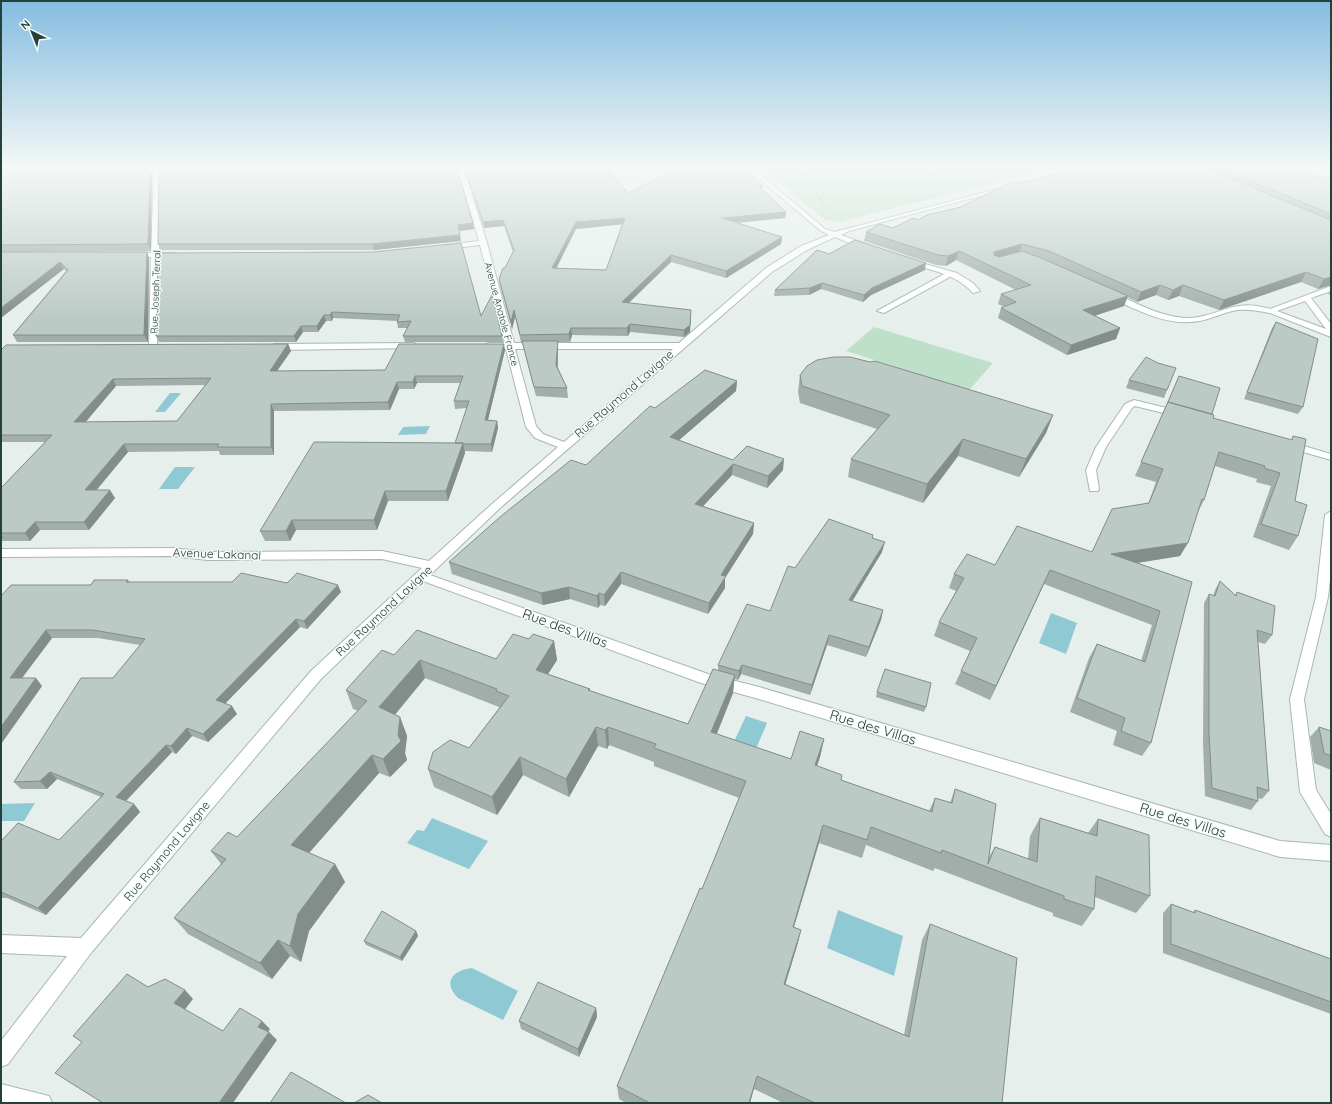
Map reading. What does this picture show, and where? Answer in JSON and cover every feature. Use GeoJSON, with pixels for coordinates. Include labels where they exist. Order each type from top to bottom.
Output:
{"type":"FeatureCollection","features":[{"type":"Feature","properties":{"kind":"street","name":"Rue Joseph Terral"},"geometry":{"type":"LineString","coordinates":[[154,347],[156,218]]}},
{"type":"Feature","properties":{"kind":"street","name":"Avenue Anatole France"},"geometry":{"type":"LineString","coordinates":[[475,218],[511,346],[531,426],[539,436],[564,446]]}},
{"type":"Feature","properties":{"kind":"street"},"geometry":{"type":"LineString","coordinates":[[810,218],[828,232],[876,250]]}},
{"type":"Feature","properties":{"kind":"street","name":"Rue Raymond Lavigne"},"geometry":{"type":"LineString","coordinates":[[1,1057],[85,947],[316,675],[426,571],[564,446],[769,270],[828,232],[892,218]]}},
{"type":"Feature","properties":{"kind":"street"},"geometry":{"type":"LineString","coordinates":[[436,248],[483,243]]}},
{"type":"Feature","properties":{"kind":"street"},"geometry":{"type":"LineString","coordinates":[[123,255],[186,255]]}},
{"type":"Feature","properties":{"kind":"street"},"geometry":{"type":"LineString","coordinates":[[899,257],[951,274],[970,282],[976,291]]}},
{"type":"Feature","properties":{"kind":"street"},"geometry":{"type":"LineString","coordinates":[[880,312],[951,274]]}},
{"type":"Feature","properties":{"kind":"street"},"geometry":{"type":"LineString","coordinates":[[1269,311],[1331,288]]}},
{"type":"Feature","properties":{"kind":"street"},"geometry":{"type":"LineString","coordinates":[[1105,292],[1146,311],[1177,319],[1190,320],[1207,317],[1243,307],[1269,311],[1331,334]]}},
{"type":"Feature","properties":{"kind":"street"},"geometry":{"type":"LineString","coordinates":[[1306,297],[1331,330]]}},
{"type":"Feature","properties":{"kind":"street"},"geometry":{"type":"LineString","coordinates":[[265,346],[424,346]]}},
{"type":"Feature","properties":{"kind":"street"},"geometry":{"type":"LineString","coordinates":[[479,346],[680,346]]}},
{"type":"Feature","properties":{"kind":"street"},"geometry":{"type":"LineString","coordinates":[[1094,489],[1091,470],[1098,453],[1128,406],[1134,403],[1143,404],[1188,417]]}},
{"type":"Feature","properties":{"kind":"street"},"geometry":{"type":"LineString","coordinates":[[1278,442],[1331,457]]}},
{"type":"Feature","properties":{"kind":"street"},"geometry":{"type":"LineString","coordinates":[[1331,515],[1322,597],[1297,699],[1308,792],[1331,829]]}},
{"type":"Feature","properties":{"kind":"street","name":"Avenue Lakanal"},"geometry":{"type":"LineString","coordinates":[[1,553],[172,552],[208,556],[382,555],[426,571]]}},
{"type":"Feature","properties":{"kind":"street","name":"Rue des Villas"},"geometry":{"type":"LineString","coordinates":[[426,571],[706,679],[759,693],[1280,850],[1331,853]]}},
{"type":"Feature","properties":{"kind":"street"},"geometry":{"type":"LineString","coordinates":[[1,944],[85,947]]}},
{"type":"Feature","properties":{"kind":"street"},"geometry":{"type":"LineString","coordinates":[[1,1094],[42,1103]]}},
{"type":"Feature","properties":{"kind":"path"},"geometry":{"type":"LineString","coordinates":[[828,232],[834,218]]}},
{"type":"Feature","properties":{"kind":"green space"},"geometry":{"type":"Polygon","coordinates":[[[822,218],[858,218],[840,222],[825,220],[822,218]]]}},
{"type":"Feature","properties":{"kind":"green space"},"geometry":{"type":"Polygon","coordinates":[[[874,327],[993,363],[969,390],[846,351],[874,327]]]}},
{"type":"Feature","properties":{"kind":"water"},"geometry":{"type":"Polygon","coordinates":[[[170,393],[181,393],[165,412],[155,412],[170,393]]]}},
{"type":"Feature","properties":{"kind":"water"},"geometry":{"type":"Polygon","coordinates":[[[430,426],[426,434],[398,435],[403,427],[430,426]]]}},
{"type":"Feature","properties":{"kind":"water"},"geometry":{"type":"Polygon","coordinates":[[[175,467],[195,467],[178,489],[159,489],[175,467]]]}},
{"type":"Feature","properties":{"kind":"water"},"geometry":{"type":"Polygon","coordinates":[[[1051,613],[1077,623],[1066,654],[1039,643],[1051,613]]]}},
{"type":"Feature","properties":{"kind":"water"},"geometry":{"type":"Polygon","coordinates":[[[746,716],[767,723],[752,758],[730,750],[746,716]]]}},
{"type":"Feature","properties":{"kind":"water"},"geometry":{"type":"Polygon","coordinates":[[[35,803],[24,821],[1,821],[1,804],[35,803]]]}},
{"type":"Feature","properties":{"kind":"water"},"geometry":{"type":"Polygon","coordinates":[[[432,818],[488,841],[469,869],[407,843],[417,830],[424,831],[432,818]]]}},
{"type":"Feature","properties":{"kind":"water"},"geometry":{"type":"Polygon","coordinates":[[[838,910],[903,936],[894,976],[827,948],[838,910]]]}},
{"type":"Feature","properties":{"kind":"water"},"geometry":{"type":"Polygon","coordinates":[[[472,968],[518,991],[503,1020],[458,998],[453,992],[450,982],[455,974],[465,969],[472,968]]]}},
{"type":"Feature","properties":{"kind":"building"},"geometry":{"type":"Polygon","coordinates":[[[1,218],[149,218],[148,244],[1,245],[1,218]]]}},
{"type":"Feature","properties":{"kind":"building"},"geometry":{"type":"Polygon","coordinates":[[[158,218],[471,218],[473,223],[458,225],[460,235],[372,244],[158,244],[158,218]]]}},
{"type":"Feature","properties":{"kind":"building"},"geometry":{"type":"Polygon","coordinates":[[[481,218],[727,218],[722,218],[782,237],[726,271],[671,255],[622,302],[691,310],[690,325],[684,330],[630,324],[627,328],[571,328],[569,334],[520,335],[514,310],[511,322],[499,279],[503,268],[505,268],[514,250],[503,220],[483,222],[481,218]],[[625,218],[576,222],[552,268],[606,270],[625,218]]]}},
{"type":"Feature","properties":{"kind":"building"},"geometry":{"type":"Polygon","coordinates":[[[913,218],[918,220],[922,218],[1325,218],[1331,220],[1331,277],[1324,279],[1306,272],[1224,300],[1183,285],[1173,290],[1160,285],[1141,292],[1049,251],[1022,244],[994,252],[994,255],[999,257],[1022,251],[1128,296],[1083,310],[1120,328],[1071,345],[1001,308],[1016,302],[1001,294],[1031,285],[959,251],[948,256],[938,255],[866,232],[880,224],[893,228],[913,218]]]}},
{"type":"Feature","properties":{"kind":"building"},"geometry":{"type":"Polygon","coordinates":[[[855,240],[926,263],[872,288],[864,295],[822,283],[810,288],[775,290],[817,250],[829,254],[855,240]]]}},
{"type":"Feature","properties":{"kind":"building"},"geometry":{"type":"Polygon","coordinates":[[[461,243],[481,316],[492,295],[502,336],[403,336],[411,321],[397,322],[400,315],[332,312],[330,315],[324,315],[317,326],[301,326],[294,336],[156,336],[158,253],[373,252],[461,243]]]}},
{"type":"Feature","properties":{"kind":"building"},"geometry":{"type":"Polygon","coordinates":[[[1,252],[147,252],[144,335],[13,335],[68,270],[60,262],[1,308],[1,252]]]}},
{"type":"Feature","properties":{"kind":"building"},"geometry":{"type":"Polygon","coordinates":[[[1276,322],[1318,339],[1303,407],[1247,392],[1276,322]]]}},
{"type":"Feature","properties":{"kind":"building"},"geometry":{"type":"Polygon","coordinates":[[[522,341],[558,341],[556,365],[567,388],[534,387],[522,341]]]}},
{"type":"Feature","properties":{"kind":"building"},"geometry":{"type":"Polygon","coordinates":[[[288,344],[270,371],[385,370],[399,344],[504,344],[485,420],[497,421],[491,444],[455,443],[469,401],[454,401],[463,376],[415,376],[413,382],[397,382],[388,402],[271,404],[271,447],[217,447],[219,444],[124,444],[85,490],[110,490],[84,522],[35,522],[25,533],[1,533],[1,488],[52,435],[1,435],[1,350],[6,345],[288,344]],[[211,378],[113,379],[74,422],[177,421],[211,378]]]}},
{"type":"Feature","properties":{"kind":"building"},"geometry":{"type":"Polygon","coordinates":[[[834,357],[850,357],[870,362],[875,361],[1053,415],[1026,459],[963,439],[927,484],[851,459],[890,415],[802,386],[800,375],[807,366],[817,360],[834,357]]]}},
{"type":"Feature","properties":{"kind":"building"},"geometry":{"type":"Polygon","coordinates":[[[1146,357],[1158,363],[1176,368],[1167,390],[1129,380],[1146,357]]]}},
{"type":"Feature","properties":{"kind":"building"},"geometry":{"type":"Polygon","coordinates":[[[705,370],[737,381],[670,437],[733,460],[747,446],[784,459],[768,476],[733,464],[695,504],[754,523],[721,575],[726,576],[709,603],[621,572],[604,595],[599,593],[597,596],[569,587],[541,593],[449,562],[500,517],[571,460],[586,465],[650,406],[655,408],[705,370]]]}},
{"type":"Feature","properties":{"kind":"building"},"geometry":{"type":"Polygon","coordinates":[[[1179,376],[1220,388],[1212,414],[1168,402],[1179,376]]]}},
{"type":"Feature","properties":{"kind":"building"},"geometry":{"type":"Polygon","coordinates":[[[1168,402],[1214,415],[1213,418],[1292,440],[1293,436],[1306,439],[1295,501],[1307,505],[1298,536],[1261,524],[1280,473],[1264,468],[1265,466],[1219,452],[1204,500],[1202,499],[1188,543],[1111,554],[1192,582],[1151,743],[1121,731],[1125,718],[1077,698],[1097,644],[1145,662],[1160,611],[1050,570],[996,686],[961,671],[977,638],[939,622],[964,578],[954,574],[967,554],[995,565],[1017,526],[1092,552],[1112,509],[1149,503],[1163,469],[1141,462],[1168,402]]]}},
{"type":"Feature","properties":{"kind":"building"},"geometry":{"type":"Polygon","coordinates":[[[314,442],[463,443],[446,491],[385,491],[374,520],[292,520],[286,531],[260,531],[314,442]]]}},
{"type":"Feature","properties":{"kind":"building"},"geometry":{"type":"Polygon","coordinates":[[[829,519],[873,535],[872,538],[885,542],[849,600],[883,610],[869,647],[829,635],[812,685],[742,665],[739,671],[718,665],[747,604],[770,611],[788,566],[795,568],[829,519]]]}},
{"type":"Feature","properties":{"kind":"building"},"geometry":{"type":"Polygon","coordinates":[[[241,573],[287,583],[297,573],[338,585],[304,621],[296,619],[216,700],[232,706],[203,734],[187,728],[171,746],[166,745],[116,797],[134,804],[38,908],[1,892],[1,841],[18,823],[59,840],[104,794],[50,772],[40,781],[14,782],[81,678],[113,678],[145,639],[93,630],[46,630],[10,678],[36,678],[1,727],[1,596],[11,585],[91,585],[94,580],[128,580],[126,582],[232,582],[241,573]]]}},
{"type":"Feature","properties":{"kind":"building"},"geometry":{"type":"Polygon","coordinates":[[[1220,581],[1236,596],[1237,592],[1275,606],[1272,635],[1257,630],[1269,791],[1257,787],[1258,801],[1212,788],[1209,733],[1209,594],[1215,596],[1220,581]]]}},
{"type":"Feature","properties":{"kind":"building"},"geometry":{"type":"Polygon","coordinates":[[[417,630],[496,659],[513,634],[529,639],[533,634],[554,641],[536,670],[590,689],[588,690],[688,724],[713,669],[735,675],[711,732],[791,759],[800,731],[824,739],[815,765],[842,775],[841,780],[932,812],[935,798],[952,803],[955,789],[996,804],[988,864],[995,847],[1037,862],[1040,818],[1097,836],[1098,819],[1149,835],[1150,896],[1096,876],[1094,909],[1064,899],[1064,896],[942,850],[941,853],[871,827],[867,840],[823,825],[793,927],[801,930],[784,984],[909,1037],[930,924],[1017,958],[1002,1103],[815,1103],[757,1076],[749,1103],[650,1103],[617,1086],[700,888],[702,889],[746,781],[654,748],[656,744],[608,727],[605,730],[596,727],[566,779],[520,757],[492,797],[428,769],[433,752],[450,740],[469,748],[509,696],[496,691],[497,689],[420,660],[379,707],[400,717],[398,735],[401,741],[383,759],[372,755],[291,845],[335,864],[298,914],[290,946],[278,940],[260,963],[174,918],[226,859],[211,851],[228,832],[237,837],[367,701],[346,690],[382,650],[394,655],[417,630]]]}},
{"type":"Feature","properties":{"kind":"building"},"geometry":{"type":"Polygon","coordinates":[[[885,669],[931,683],[926,707],[877,692],[885,669]]]}},
{"type":"Feature","properties":{"kind":"building"},"geometry":{"type":"Polygon","coordinates":[[[1319,727],[1331,731],[1331,756],[1324,753],[1319,727]]]}},
{"type":"Feature","properties":{"kind":"building"},"geometry":{"type":"Polygon","coordinates":[[[1171,904],[1195,913],[1195,910],[1331,959],[1331,1002],[1171,944],[1171,904]]]}},
{"type":"Feature","properties":{"kind":"building"},"geometry":{"type":"Polygon","coordinates":[[[382,911],[416,931],[400,957],[364,941],[382,911]]]}},
{"type":"Feature","properties":{"kind":"building"},"geometry":{"type":"Polygon","coordinates":[[[127,974],[148,987],[165,979],[185,990],[174,1003],[223,1031],[240,1008],[262,1021],[258,1027],[269,1032],[219,1103],[103,1103],[55,1073],[82,1042],[73,1036],[127,974]]]}},
{"type":"Feature","properties":{"kind":"building"},"geometry":{"type":"Polygon","coordinates":[[[538,982],[596,1008],[578,1049],[519,1021],[538,982]]]}},
{"type":"Feature","properties":{"kind":"building"},"geometry":{"type":"Polygon","coordinates":[[[291,1072],[346,1103],[270,1103],[291,1072]]]}},
{"type":"Feature","properties":{"kind":"building"},"geometry":{"type":"Polygon","coordinates":[[[368,1095],[382,1103],[354,1103],[368,1095]]]}}]}
